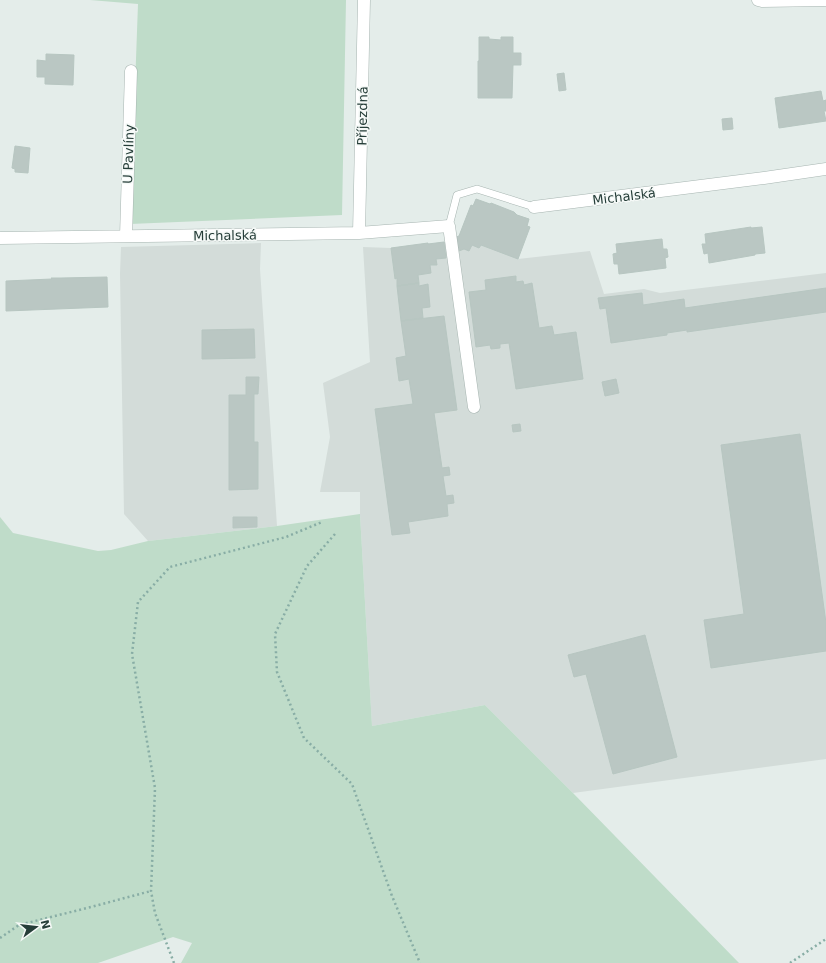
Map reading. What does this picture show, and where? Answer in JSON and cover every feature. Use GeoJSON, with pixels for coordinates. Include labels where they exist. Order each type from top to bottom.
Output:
{"type":"FeatureCollection","features":[{"type":"Feature","properties":{"kind":"street","name":"Příjezdná"},"geometry":{"type":"LineString","coordinates":[[359,233],[364,0]]}},
{"type":"Feature","properties":{"kind":"street"},"geometry":{"type":"LineString","coordinates":[[758,0],[826,0]]}},
{"type":"Feature","properties":{"kind":"street","name":"U Pavlíny"},"geometry":{"type":"LineString","coordinates":[[126,236],[131,71]]}},
{"type":"Feature","properties":{"kind":"street","name":"Michalská"},"geometry":{"type":"LineString","coordinates":[[534,207],[826,169]]}},
{"type":"Feature","properties":{"kind":"street","name":"Michalská"},"geometry":{"type":"LineString","coordinates":[[0,238],[359,233],[449,226],[474,407]]}},
{"type":"Feature","properties":{"kind":"lane","name":"Michalská"},"geometry":{"type":"LineString","coordinates":[[449,226],[457,195],[477,189],[534,207]]}},
{"type":"Feature","properties":{"kind":"path"},"geometry":{"type":"LineString","coordinates":[[174,963],[155,913],[150,891],[155,788],[132,654],[138,602],[170,567],[286,537],[322,522]]}},
{"type":"Feature","properties":{"kind":"path"},"geometry":{"type":"LineString","coordinates":[[335,534],[307,566],[275,634],[277,672],[304,738],[352,784],[392,896],[420,963]]}},
{"type":"Feature","properties":{"kind":"path"},"geometry":{"type":"LineString","coordinates":[[0,938],[19,925],[150,891]]}},
{"type":"Feature","properties":{"kind":"path"},"geometry":{"type":"LineString","coordinates":[[790,963],[826,939]]}},
{"type":"Feature","properties":{"kind":"shaded area"},"geometry":{"type":"Polygon","coordinates":[[[476,199],[490,204],[491,203],[529,219],[518,259],[590,251],[604,294],[644,289],[660,293],[826,273],[826,759],[573,793],[485,705],[372,726],[360,492],[320,492],[330,437],[323,383],[370,362],[363,247],[391,248],[428,244],[444,242],[459,236],[471,205],[474,205],[476,199]]]}},
{"type":"Feature","properties":{"kind":"shaded area"},"geometry":{"type":"Polygon","coordinates":[[[261,243],[260,269],[277,526],[148,541],[124,514],[120,274],[121,247],[261,243]]]}},
{"type":"Feature","properties":{"kind":"green space"},"geometry":{"type":"Polygon","coordinates":[[[90,0],[346,0],[342,215],[130,224],[138,4],[90,0]]]}},
{"type":"Feature","properties":{"kind":"green space"},"geometry":{"type":"Polygon","coordinates":[[[360,514],[372,726],[485,705],[739,963],[181,963],[192,943],[173,937],[98,963],[0,963],[0,517],[13,533],[98,551],[111,550],[148,541],[277,526],[360,514]]]}},
{"type":"Feature","properties":{"kind":"building"},"geometry":{"type":"Polygon","coordinates":[[[479,37],[489,37],[489,39],[501,40],[501,37],[513,37],[513,53],[521,53],[521,65],[513,65],[512,98],[478,98],[479,37]]]}},
{"type":"Feature","properties":{"kind":"building"},"geometry":{"type":"Polygon","coordinates":[[[46,54],[74,55],[73,85],[45,84],[45,77],[37,77],[37,60],[46,61],[46,54]]]}},
{"type":"Feature","properties":{"kind":"building"},"geometry":{"type":"Polygon","coordinates":[[[564,73],[566,90],[559,91],[557,74],[564,73]]]}},
{"type":"Feature","properties":{"kind":"building"},"geometry":{"type":"Polygon","coordinates":[[[821,91],[823,101],[826,100],[826,111],[824,111],[826,121],[779,128],[775,98],[821,91]]]}},
{"type":"Feature","properties":{"kind":"building"},"geometry":{"type":"Polygon","coordinates":[[[732,118],[733,129],[723,130],[722,119],[732,118]]]}},
{"type":"Feature","properties":{"kind":"building"},"geometry":{"type":"Polygon","coordinates":[[[15,146],[30,148],[28,173],[15,172],[15,169],[12,168],[15,146]]]}},
{"type":"Feature","properties":{"kind":"building"},"geometry":{"type":"Polygon","coordinates":[[[476,199],[490,204],[491,203],[529,219],[527,226],[530,227],[518,259],[481,245],[479,248],[472,245],[469,251],[464,249],[459,251],[454,238],[459,236],[471,205],[473,206],[476,199]]]}},
{"type":"Feature","properties":{"kind":"building"},"geometry":{"type":"Polygon","coordinates":[[[751,227],[762,227],[765,253],[709,263],[708,253],[704,254],[702,244],[706,244],[705,234],[751,227]]]}},
{"type":"Feature","properties":{"kind":"building"},"geometry":{"type":"Polygon","coordinates":[[[662,239],[663,249],[667,249],[668,257],[665,258],[666,268],[619,274],[618,264],[614,264],[613,254],[617,253],[616,244],[662,239]]]}},
{"type":"Feature","properties":{"kind":"building"},"geometry":{"type":"Polygon","coordinates":[[[444,242],[446,258],[436,259],[437,265],[430,265],[431,273],[418,275],[419,283],[397,286],[397,278],[395,279],[391,248],[444,242]]]}},
{"type":"Feature","properties":{"kind":"building"},"geometry":{"type":"Polygon","coordinates":[[[516,276],[516,282],[523,281],[524,285],[532,283],[539,328],[552,326],[554,335],[576,332],[583,379],[516,389],[509,343],[500,344],[500,348],[491,349],[490,345],[476,347],[469,292],[486,290],[485,280],[516,276]]]}},
{"type":"Feature","properties":{"kind":"building"},"geometry":{"type":"Polygon","coordinates":[[[107,277],[108,307],[6,311],[6,281],[52,279],[51,278],[107,277]]]}},
{"type":"Feature","properties":{"kind":"building"},"geometry":{"type":"Polygon","coordinates":[[[419,283],[419,286],[428,284],[430,307],[422,308],[423,318],[401,321],[397,286],[419,283]]]}},
{"type":"Feature","properties":{"kind":"building"},"geometry":{"type":"Polygon","coordinates":[[[826,288],[826,312],[687,332],[687,330],[667,333],[667,335],[611,343],[606,308],[600,309],[598,298],[642,293],[643,305],[684,299],[685,308],[826,288]]]}},
{"type":"Feature","properties":{"kind":"building"},"geometry":{"type":"Polygon","coordinates":[[[444,316],[457,410],[434,413],[442,468],[449,467],[450,475],[443,476],[446,496],[453,495],[454,503],[447,504],[448,516],[408,522],[410,533],[392,535],[375,409],[413,404],[409,379],[399,381],[396,358],[406,356],[401,321],[444,316]]]}},
{"type":"Feature","properties":{"kind":"building"},"geometry":{"type":"Polygon","coordinates":[[[254,329],[255,358],[202,359],[202,330],[254,329]]]}},
{"type":"Feature","properties":{"kind":"building"},"geometry":{"type":"Polygon","coordinates":[[[246,377],[259,377],[258,394],[254,394],[254,442],[258,442],[258,489],[229,490],[229,395],[246,395],[246,377]]]}},
{"type":"Feature","properties":{"kind":"building"},"geometry":{"type":"Polygon","coordinates":[[[616,379],[619,393],[605,396],[602,382],[616,379]]]}},
{"type":"Feature","properties":{"kind":"building"},"geometry":{"type":"Polygon","coordinates":[[[520,424],[521,431],[513,432],[512,425],[520,424]]]}},
{"type":"Feature","properties":{"kind":"building"},"geometry":{"type":"Polygon","coordinates":[[[800,434],[826,623],[826,651],[711,668],[704,620],[744,614],[721,445],[800,434]]]}},
{"type":"Feature","properties":{"kind":"building"},"geometry":{"type":"Polygon","coordinates":[[[233,517],[257,517],[257,527],[233,528],[233,517]]]}},
{"type":"Feature","properties":{"kind":"building"},"geometry":{"type":"Polygon","coordinates":[[[645,635],[677,757],[613,774],[586,674],[574,677],[568,655],[645,635]]]}}]}
